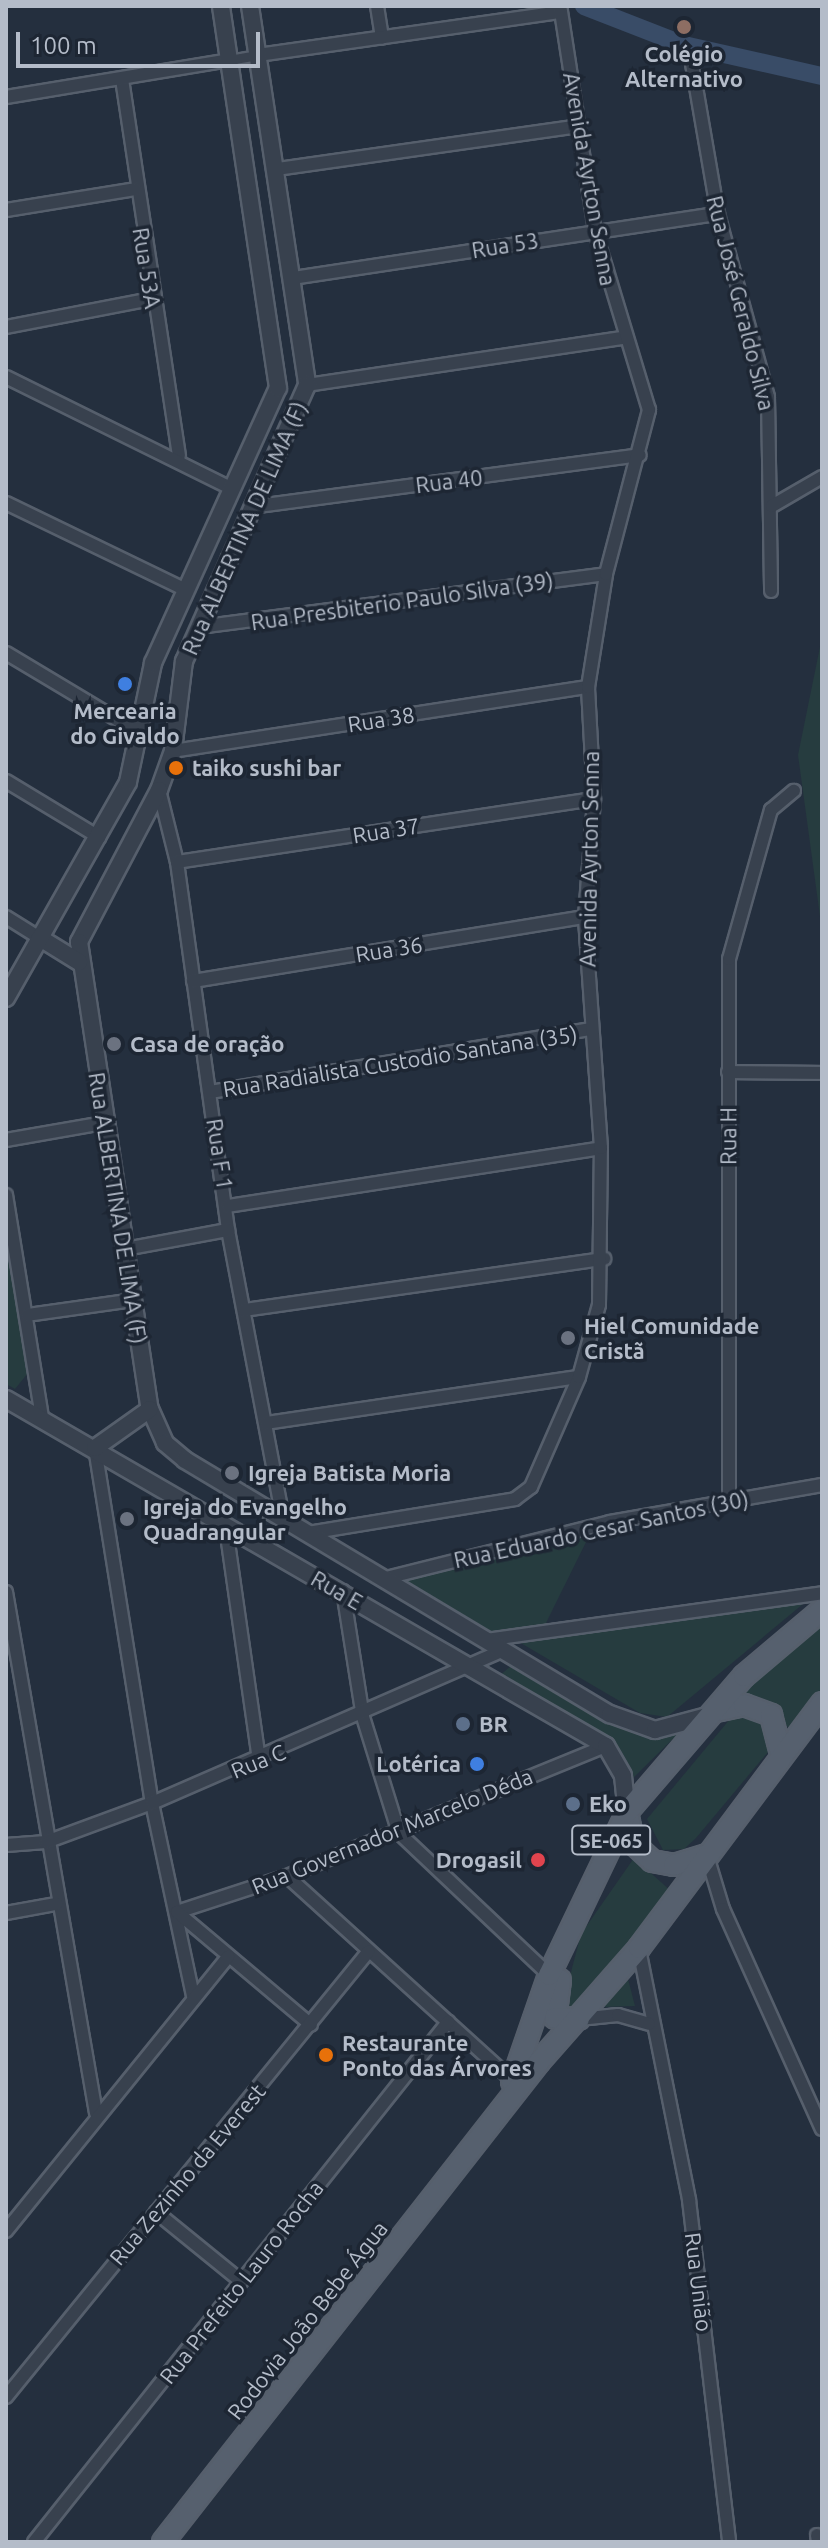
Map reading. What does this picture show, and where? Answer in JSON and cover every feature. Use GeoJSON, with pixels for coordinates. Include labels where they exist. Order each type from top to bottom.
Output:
{"type":"FeatureCollection","features":[{"type":"Feature","properties":{"kind":"main road","name":"SE-065"},"geometry":{"type":"LineString","coordinates":[[488,2128],[513,2081],[549,1975],[627,1812],[773,1648],[822,1610]]}},
{"type":"Feature","properties":{"kind":"main road","name":"SE-065"},"geometry":{"type":"LineString","coordinates":[[488,2128],[639,1948],[822,1703]]}},
{"type":"Feature","properties":{"kind":"main road"},"geometry":{"type":"LineString","coordinates":[[713,1713],[744,1705],[771,1715],[781,1754]]}},
{"type":"Feature","properties":{"kind":"main road"},"geometry":{"type":"LineString","coordinates":[[627,1812],[634,1844],[652,1861],[674,1865],[707,1855]]}},
{"type":"Feature","properties":{"kind":"main road"},"geometry":{"type":"LineString","coordinates":[[572,1926],[555,2018],[579,2019]]}},
{"type":"Feature","properties":{"kind":"main road","name":"Rodovia João Bebe Água"},"geometry":{"type":"LineString","coordinates":[[163,2542],[488,2128]]}},
{"type":"Feature","properties":{"kind":"street"},"geometry":{"type":"LineString","coordinates":[[6,998],[99,837],[143,735],[149,675],[184,589],[233,489],[279,380],[221,6]]}},
{"type":"Feature","properties":{"kind":"street","name":"Rua ALBERTINA DE LIMA (F)"},"geometry":{"type":"LineString","coordinates":[[150,1409],[79,962],[84,923],[159,790],[173,751],[180,673],[258,506],[307,385],[277,169],[250,6]]}},
{"type":"Feature","properties":{"kind":"street"},"geometry":{"type":"LineString","coordinates":[[377,6],[382,38]]}},
{"type":"Feature","properties":{"kind":"street"},"geometry":{"type":"LineString","coordinates":[[6,97],[258,55],[382,38],[514,12],[561,9]]}},
{"type":"Feature","properties":{"kind":"street","name":"Avenida Ayrton Senna"},"geometry":{"type":"LineString","coordinates":[[308,1533],[515,1499],[543,1466],[579,1377],[604,1259],[601,1148],[590,1029],[585,917],[594,799],[588,687],[606,574],[640,455],[649,410],[623,338],[595,231],[561,9]]}},
{"type":"Feature","properties":{"kind":"street","name":"Rua José Geraldo Silva"},"geometry":{"type":"LineString","coordinates":[[692,64],[718,214],[768,397],[771,591]]}},
{"type":"Feature","properties":{"kind":"street","name":"Rua 53A"},"geometry":{"type":"LineString","coordinates":[[122,79],[135,189],[179,456]]}},
{"type":"Feature","properties":{"kind":"street"},"geometry":{"type":"LineString","coordinates":[[277,169],[578,126]]}},
{"type":"Feature","properties":{"kind":"street"},"geometry":{"type":"LineString","coordinates":[[6,210],[135,189]]}},
{"type":"Feature","properties":{"kind":"street","name":"Rua 53"},"geometry":{"type":"LineString","coordinates":[[293,278],[718,214]]}},
{"type":"Feature","properties":{"kind":"street"},"geometry":{"type":"LineString","coordinates":[[6,327],[152,299]]}},
{"type":"Feature","properties":{"kind":"street"},"geometry":{"type":"LineString","coordinates":[[307,385],[623,338]]}},
{"type":"Feature","properties":{"kind":"street"},"geometry":{"type":"LineString","coordinates":[[6,377],[179,456],[233,489]]}},
{"type":"Feature","properties":{"kind":"street","name":"Rua 40"},"geometry":{"type":"LineString","coordinates":[[258,506],[640,455]]}},
{"type":"Feature","properties":{"kind":"street"},"geometry":{"type":"LineString","coordinates":[[772,506],[822,477]]}},
{"type":"Feature","properties":{"kind":"street"},"geometry":{"type":"LineString","coordinates":[[6,503],[184,589]]}},
{"type":"Feature","properties":{"kind":"street","name":"Rua Presbiterio Paulo Silva (39)"},"geometry":{"type":"LineString","coordinates":[[199,627],[606,574]]}},
{"type":"Feature","properties":{"kind":"street"},"geometry":{"type":"LineString","coordinates":[[6,653],[143,735]]}},
{"type":"Feature","properties":{"kind":"street","name":"Rua 38"},"geometry":{"type":"LineString","coordinates":[[173,751],[588,687]]}},
{"type":"Feature","properties":{"kind":"street"},"geometry":{"type":"LineString","coordinates":[[6,781],[99,837]]}},
{"type":"Feature","properties":{"kind":"street","name":"Rua F 1"},"geometry":{"type":"LineString","coordinates":[[159,790],[177,862],[228,1206],[228,1230],[283,1517]]}},
{"type":"Feature","properties":{"kind":"street","name":"Rua H"},"geometry":{"type":"LineString","coordinates":[[729,1499],[729,953],[771,810],[794,791]]}},
{"type":"Feature","properties":{"kind":"street","name":"Rua 37"},"geometry":{"type":"LineString","coordinates":[[177,862],[594,799]]}},
{"type":"Feature","properties":{"kind":"street"},"geometry":{"type":"LineString","coordinates":[[6,917],[79,962]]}},
{"type":"Feature","properties":{"kind":"street","name":"Rua 36"},"geometry":{"type":"LineString","coordinates":[[193,981],[585,917]]}},
{"type":"Feature","properties":{"kind":"street","name":"Rua Radialista Custodio Santana (35)"},"geometry":{"type":"LineString","coordinates":[[210,1092],[590,1029]]}},
{"type":"Feature","properties":{"kind":"street"},"geometry":{"type":"LineString","coordinates":[[728,1072],[822,1073]]}},
{"type":"Feature","properties":{"kind":"street"},"geometry":{"type":"LineString","coordinates":[[6,1140],[103,1123]]}},
{"type":"Feature","properties":{"kind":"street"},"geometry":{"type":"LineString","coordinates":[[228,1206],[601,1148]]}},
{"type":"Feature","properties":{"kind":"street"},"geometry":{"type":"LineString","coordinates":[[6,1195],[42,1417]]}},
{"type":"Feature","properties":{"kind":"street"},"geometry":{"type":"LineString","coordinates":[[125,1249],[228,1230]]}},
{"type":"Feature","properties":{"kind":"street"},"geometry":{"type":"LineString","coordinates":[[244,1310],[604,1259]]}},
{"type":"Feature","properties":{"kind":"street"},"geometry":{"type":"LineString","coordinates":[[27,1315],[134,1300]]}},
{"type":"Feature","properties":{"kind":"street"},"geometry":{"type":"LineString","coordinates":[[266,1423],[579,1377]]}},
{"type":"Feature","properties":{"kind":"street","name":"Rua E"},"geometry":{"type":"LineString","coordinates":[[6,1399],[95,1448],[226,1528],[343,1591],[470,1670],[606,1746]]}},
{"type":"Feature","properties":{"kind":"street"},"geometry":{"type":"LineString","coordinates":[[150,1409],[95,1448],[152,1803],[193,1996]]}},
{"type":"Feature","properties":{"kind":"street","name":"Rua E"},"geometry":{"type":"LineString","coordinates":[[150,1409],[174,1453],[483,1641],[646,1730],[713,1713]]}},
{"type":"Feature","properties":{"kind":"street","name":"Rua Eduardo Cesar Santos (30)"},"geometry":{"type":"LineString","coordinates":[[382,1579],[729,1499],[822,1485]]}},
{"type":"Feature","properties":{"kind":"street"},"geometry":{"type":"LineString","coordinates":[[226,1528],[259,1761]]}},
{"type":"Feature","properties":{"kind":"street"},"geometry":{"type":"LineString","coordinates":[[343,1591],[363,1717],[399,1833],[549,1975]]}},
{"type":"Feature","properties":{"kind":"street"},"geometry":{"type":"LineString","coordinates":[[6,1592],[56,1904],[96,2113]]}},
{"type":"Feature","properties":{"kind":"street"},"geometry":{"type":"LineString","coordinates":[[483,1641],[822,1593]]}},
{"type":"Feature","properties":{"kind":"street","name":"Rua C"},"geometry":{"type":"LineString","coordinates":[[6,1845],[46,1842],[152,1803],[363,1717],[470,1670],[502,1651]]}},
{"type":"Feature","properties":{"kind":"street"},"geometry":{"type":"LineString","coordinates":[[606,1746],[623,1776],[627,1812]]}},
{"type":"Feature","properties":{"kind":"street","name":"Rua Governador Marcelo Déda"},"geometry":{"type":"LineString","coordinates":[[177,1912],[287,1876],[399,1833],[606,1746]]}},
{"type":"Feature","properties":{"kind":"street"},"geometry":{"type":"LineString","coordinates":[[707,1855],[816,2106],[822,2129]]}},
{"type":"Feature","properties":{"kind":"street"},"geometry":{"type":"LineString","coordinates":[[287,1876],[513,2081]]}},
{"type":"Feature","properties":{"kind":"street"},"geometry":{"type":"LineString","coordinates":[[6,1913],[56,1904]]}},
{"type":"Feature","properties":{"kind":"street"},"geometry":{"type":"LineString","coordinates":[[177,1912],[311,2025]]}},
{"type":"Feature","properties":{"kind":"street","name":"Rua União"},"geometry":{"type":"LineString","coordinates":[[639,1948],[649,2024],[689,2200],[729,2542]]}},
{"type":"Feature","properties":{"kind":"street","name":"Rua Zezinho da Everest"},"geometry":{"type":"LineString","coordinates":[[6,2397],[368,1952]]}},
{"type":"Feature","properties":{"kind":"street"},"geometry":{"type":"LineString","coordinates":[[6,2231],[96,2113],[228,1957]]}},
{"type":"Feature","properties":{"kind":"street"},"geometry":{"type":"LineString","coordinates":[[579,2019],[618,2015],[649,2024]]}},
{"type":"Feature","properties":{"kind":"street","name":"Rua Prefeito Lauro Rocha"},"geometry":{"type":"LineString","coordinates":[[34,2542],[448,2022]]}},
{"type":"Feature","properties":{"kind":"street"},"geometry":{"type":"LineString","coordinates":[[156,2212],[241,2281]]}},
{"type":"Feature","properties":{"kind":"green space"},"geometry":{"type":"Polygon","coordinates":[[[822,637],[822,931],[798,755],[822,637]]]}},
{"type":"Feature","properties":{"kind":"green space"},"geometry":{"type":"Polygon","coordinates":[[[6,1232],[28,1373],[15,1389],[6,1384],[6,1232]]]}},
{"type":"Feature","properties":{"kind":"green space"},"geometry":{"type":"Polygon","coordinates":[[[589,1536],[545,1625],[494,1633],[404,1581],[589,1536]]]}},
{"type":"Feature","properties":{"kind":"green space"},"geometry":{"type":"Polygon","coordinates":[[[809,1599],[667,1717],[640,1713],[519,1642],[809,1599]]]}},
{"type":"Feature","properties":{"kind":"green space"},"geometry":{"type":"Polygon","coordinates":[[[822,1627],[822,1690],[789,1729],[772,1704],[737,1699],[784,1652],[822,1627]]]}},
{"type":"Feature","properties":{"kind":"green space"},"geometry":{"type":"Polygon","coordinates":[[[512,1665],[645,1737],[686,1726],[629,1782],[615,1745],[498,1677],[512,1665]]]}},
{"type":"Feature","properties":{"kind":"green space"},"geometry":{"type":"Polygon","coordinates":[[[735,1713],[771,1724],[773,1746],[696,1838],[684,1849],[663,1850],[647,1819],[735,1713]]]}},
{"type":"Feature","properties":{"kind":"green space"},"geometry":{"type":"Polygon","coordinates":[[[634,1858],[672,1892],[579,2009],[571,2010],[565,1995],[581,1934],[634,1858]]]}},
{"type":"Feature","properties":{"kind":"green space"},"geometry":{"type":"Polygon","coordinates":[[[628,1979],[635,2006],[602,2007],[628,1979]]]}},
{"type":"Feature","properties":{"kind":"waterway"},"geometry":{"type":"LineString","coordinates":[[584,6],[684,45],[822,76]]}},
{"type":"Feature","properties":{"kind":"place","name":"Colégio Alternativo"},"geometry":{"type":"Point","coordinates":[684,27]}},
{"type":"Feature","properties":{"kind":"place","name":"Mercearia do Givaldo"},"geometry":{"type":"Point","coordinates":[125,684]}},
{"type":"Feature","properties":{"kind":"place","name":"taiko sushi bar"},"geometry":{"type":"Point","coordinates":[176,768]}},
{"type":"Feature","properties":{"kind":"place","name":"Casa de oração"},"geometry":{"type":"Point","coordinates":[114,1044]}},
{"type":"Feature","properties":{"kind":"place","name":"Hiel Comunidade Cristã"},"geometry":{"type":"Point","coordinates":[568,1338]}},
{"type":"Feature","properties":{"kind":"place","name":"Igreja Batista Moria"},"geometry":{"type":"Point","coordinates":[232,1473]}},
{"type":"Feature","properties":{"kind":"place","name":"Igreja do Evangelho Quadrangular"},"geometry":{"type":"Point","coordinates":[127,1519]}},
{"type":"Feature","properties":{"kind":"place","name":"BR"},"geometry":{"type":"Point","coordinates":[463,1724]}},
{"type":"Feature","properties":{"kind":"place","name":"Lotérica"},"geometry":{"type":"Point","coordinates":[477,1764]}},
{"type":"Feature","properties":{"kind":"place","name":"Eko"},"geometry":{"type":"Point","coordinates":[573,1804]}},
{"type":"Feature","properties":{"kind":"place","name":"Drogasil"},"geometry":{"type":"Point","coordinates":[538,1860]}},
{"type":"Feature","properties":{"kind":"place","name":"Restaurante Ponto das Árvores"},"geometry":{"type":"Point","coordinates":[326,2055]}}]}
